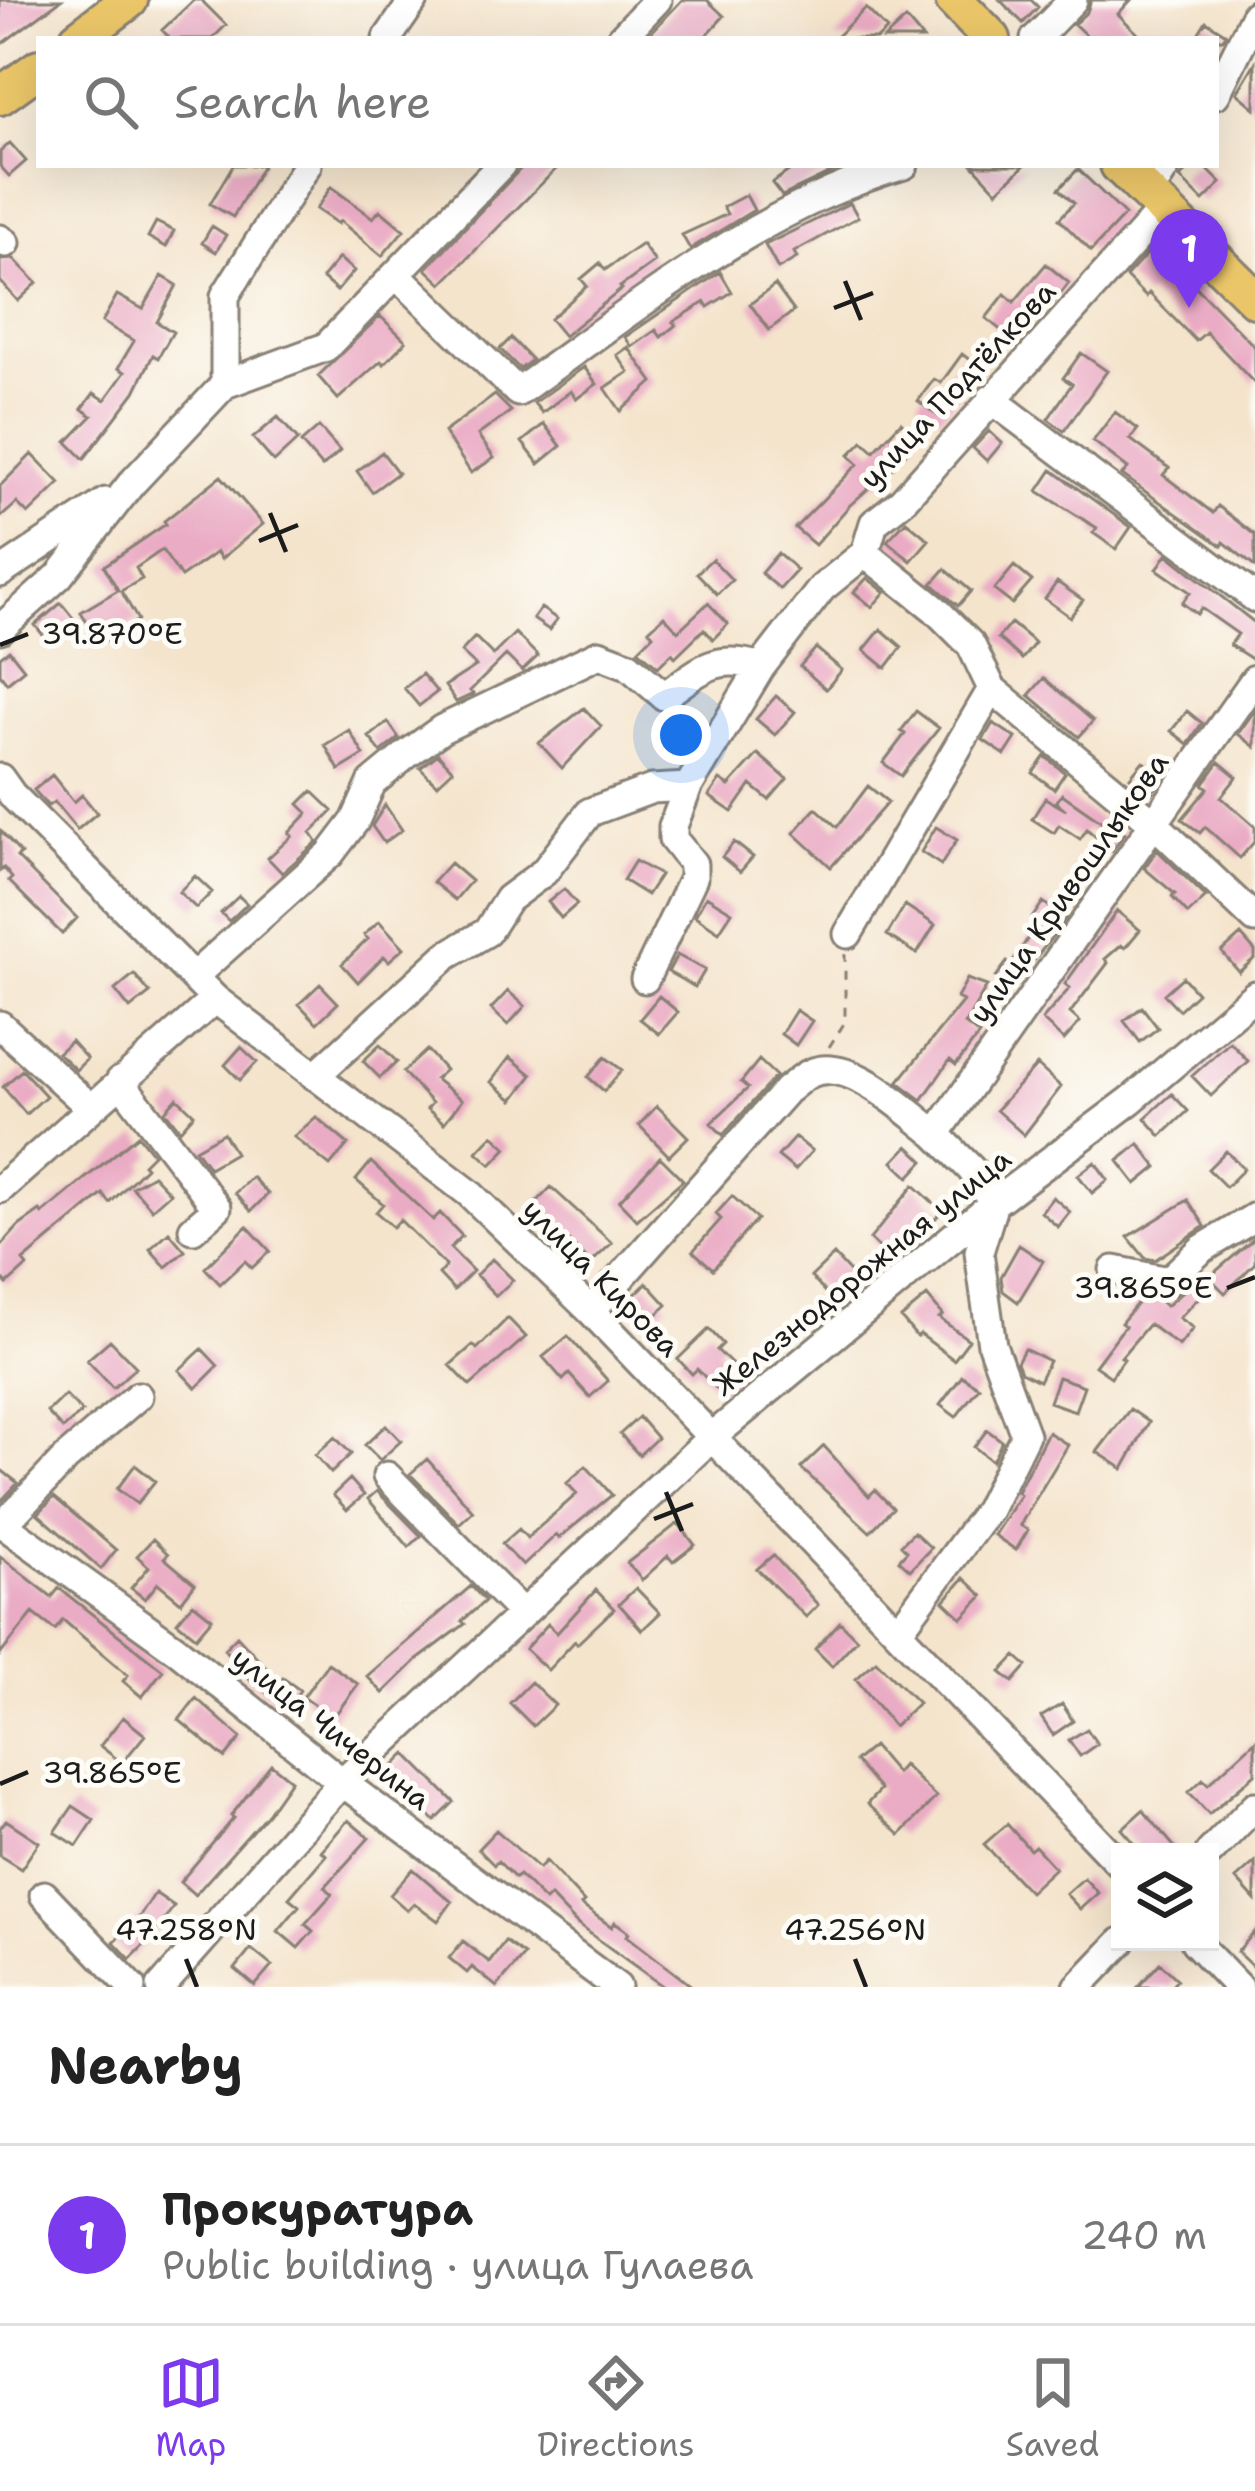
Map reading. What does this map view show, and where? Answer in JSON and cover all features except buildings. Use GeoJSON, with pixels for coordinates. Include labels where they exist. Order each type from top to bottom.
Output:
{"type":"FeatureCollection","features":[{"type":"Feature","properties":{"kind":"main road"},"geometry":{"type":"LineString","coordinates":[[954,0],[989,36]]}},
{"type":"Feature","properties":{"kind":"main road"},"geometry":{"type":"LineString","coordinates":[[0,96],[36,70]]}},
{"type":"Feature","properties":{"kind":"main road"},"geometry":{"type":"LineString","coordinates":[[1123,168],[1159,189],[1254,295]]}},
{"type":"Feature","properties":{"kind":"street"},"geometry":{"type":"LineString","coordinates":[[389,36],[415,0]]}},
{"type":"Feature","properties":{"kind":"street"},"geometry":{"type":"LineString","coordinates":[[623,36],[657,0]]}},
{"type":"Feature","properties":{"kind":"street"},"geometry":{"type":"LineString","coordinates":[[1038,36],[1066,2]]}},
{"type":"Feature","properties":{"kind":"street"},"geometry":{"type":"LineString","coordinates":[[1219,88],[1255,15]]}},
{"type":"Feature","properties":{"kind":"street"},"geometry":{"type":"LineString","coordinates":[[225,384],[225,296],[305,168]]}},
{"type":"Feature","properties":{"kind":"street"},"geometry":{"type":"LineString","coordinates":[[0,629],[59,576],[131,484],[225,384],[326,347],[499,168]]}},
{"type":"Feature","properties":{"kind":"street"},"geometry":{"type":"LineString","coordinates":[[398,275],[518,392],[703,261],[848,182],[894,168]]}},
{"type":"Feature","properties":{"kind":"street","name":"улица Подтёлкова"},"geometry":{"type":"LineString","coordinates":[[645,979],[693,878],[693,864],[673,839],[673,826],[688,787],[760,667],[822,588],[865,553],[874,523],[902,501],[992,399],[1159,189]]}},
{"type":"Feature","properties":{"kind":"street"},"geometry":{"type":"LineString","coordinates":[[992,399],[1255,598]]}},
{"type":"Feature","properties":{"kind":"street"},"geometry":{"type":"LineString","coordinates":[[0,573],[131,484]]}},
{"type":"Feature","properties":{"kind":"street"},"geometry":{"type":"LineString","coordinates":[[865,553],[971,645],[992,689],[1155,824],[1255,919]]}},
{"type":"Feature","properties":{"kind":"street"},"geometry":{"type":"LineString","coordinates":[[194,977],[330,854],[356,820],[372,783],[442,729],[599,654],[628,665],[664,695],[713,662],[735,659],[760,667]]}},
{"type":"Feature","properties":{"kind":"street","name":"улица Кривошлыкова"},"geometry":{"type":"LineString","coordinates":[[936,1134],[1255,679]]}},
{"type":"Feature","properties":{"kind":"street"},"geometry":{"type":"LineString","coordinates":[[848,934],[992,689]]}},
{"type":"Feature","properties":{"kind":"street","name":"улица Кирова"},"geometry":{"type":"LineString","coordinates":[[0,778],[215,999],[469,1193],[591,1311],[1111,1854]]}},
{"type":"Feature","properties":{"kind":"street"},"geometry":{"type":"LineString","coordinates":[[315,1076],[446,956],[487,932],[508,899],[544,872],[590,812],[652,790],[688,787]]}},
{"type":"Feature","properties":{"kind":"street","name":"Железнодорожная улица"},"geometry":{"type":"LineString","coordinates":[[167,1985],[342,1782],[712,1437],[994,1203],[1132,1100],[1255,995]]}},
{"type":"Feature","properties":{"kind":"street"},"geometry":{"type":"LineString","coordinates":[[0,1190],[215,999]]}},
{"type":"Feature","properties":{"kind":"street"},"geometry":{"type":"LineString","coordinates":[[0,1025],[91,1108]]}},
{"type":"Feature","properties":{"kind":"street"},"geometry":{"type":"LineString","coordinates":[[591,1311],[787,1090],[813,1071],[848,1073],[879,1090],[936,1134],[971,1169],[994,1203],[979,1252],[992,1345],[1025,1435],[988,1510],[899,1630]]}},
{"type":"Feature","properties":{"kind":"street"},"geometry":{"type":"LineString","coordinates":[[121,1082],[217,1208],[193,1229]]}},
{"type":"Feature","properties":{"kind":"street"},"geometry":{"type":"LineString","coordinates":[[1114,1270],[1168,1281],[1202,1249],[1255,1217]]}},
{"type":"Feature","properties":{"kind":"street","name":"улица Чичерина"},"geometry":{"type":"LineString","coordinates":[[138,1396],[66,1458],[2,1523],[176,1649],[342,1782],[616,1987]]}},
{"type":"Feature","properties":{"kind":"street"},"geometry":{"type":"LineString","coordinates":[[387,1476],[522,1613]]}},
{"type":"Feature","properties":{"kind":"street"},"geometry":{"type":"LineString","coordinates":[[1219,1843],[1255,1807]]}},
{"type":"Feature","properties":{"kind":"street"},"geometry":{"type":"LineString","coordinates":[[44,1895],[132,1987]]}},
{"type":"Feature","properties":{"kind":"street"},"geometry":{"type":"LineString","coordinates":[[1078,1987],[1112,1951]]}},
{"type":"Feature","properties":{"kind":"street"},"geometry":{"type":"LineString","coordinates":[[1204,1951],[1238,1987]]}},
{"type":"Feature","properties":{"kind":"path"},"geometry":{"type":"LineString","coordinates":[[813,1071],[845,1022],[843,965],[848,934]]}},
{"type":"Feature","properties":{"kind":"place","name":"Прокуратура"},"geometry":{"type":"Point","coordinates":[1189,308]}}]}
